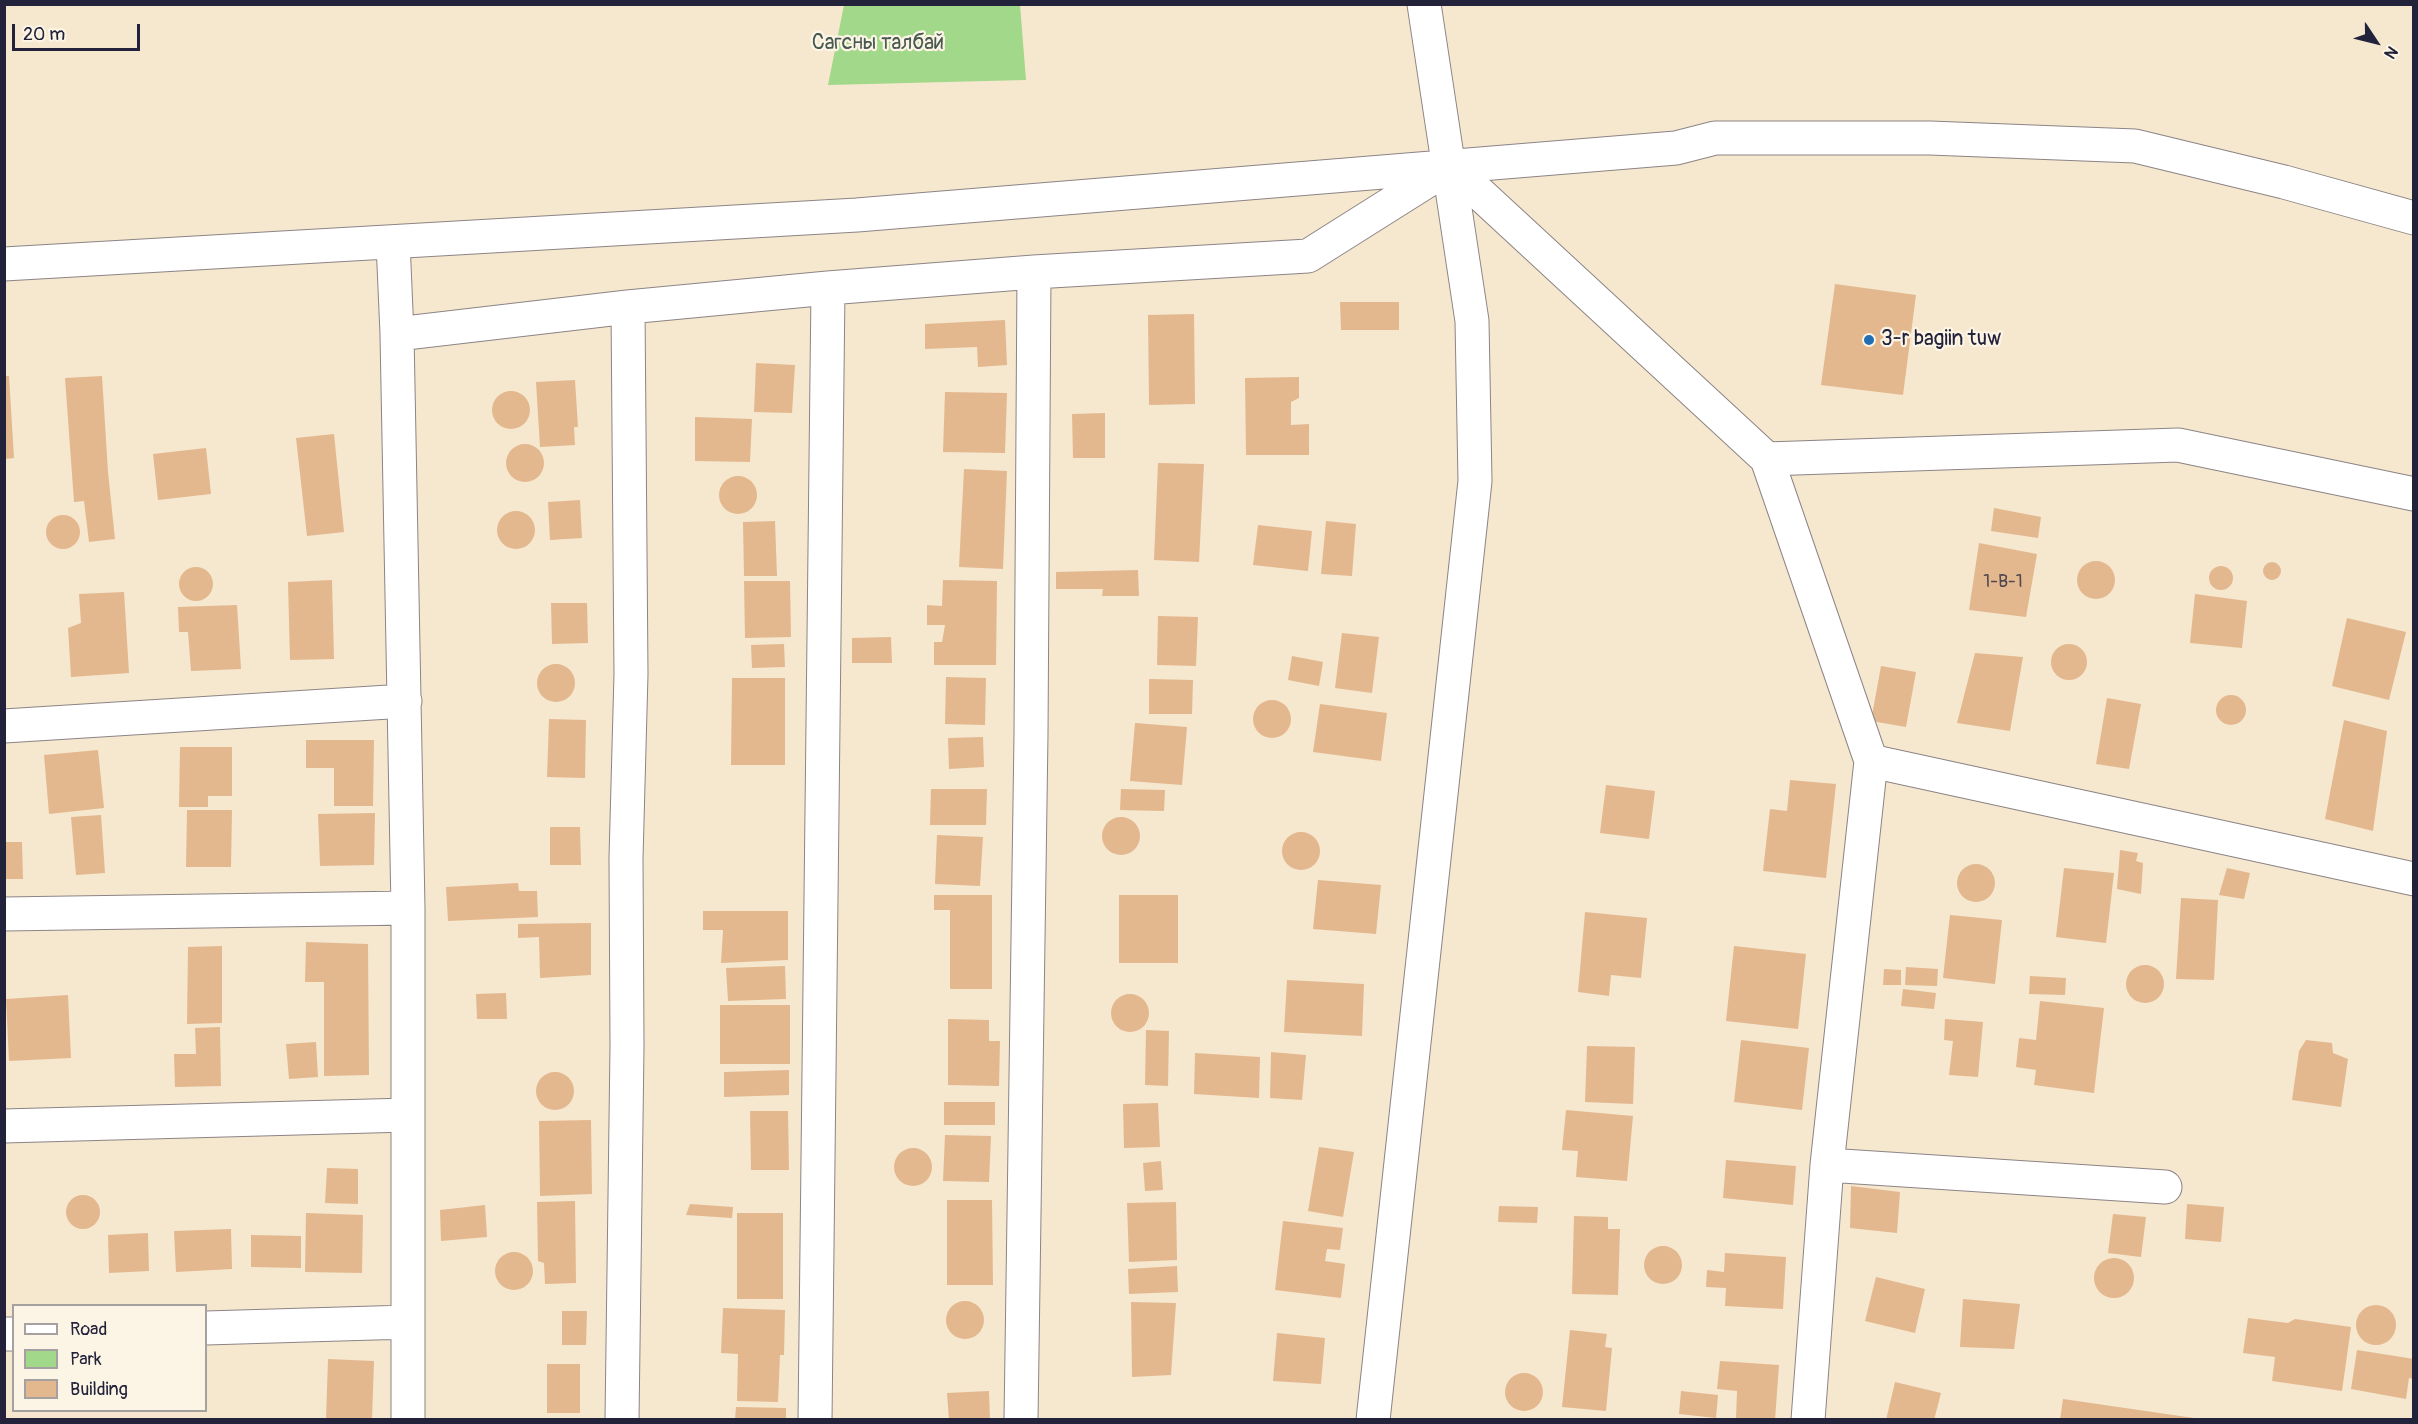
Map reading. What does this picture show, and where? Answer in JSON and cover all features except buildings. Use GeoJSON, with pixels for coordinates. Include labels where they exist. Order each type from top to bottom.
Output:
{"type":"FeatureCollection","features":[{"type":"Feature","properties":{"kind":"street"},"geometry":{"type":"LineString","coordinates":[[1373,1419],[1475,481],[1472,321],[1424,4]]}},
{"type":"Feature","properties":{"kind":"street"},"geometry":{"type":"LineString","coordinates":[[4,264],[857,215],[1676,148],[1715,138],[1930,138],[2135,146],[2284,182],[2414,218]]}},
{"type":"Feature","properties":{"kind":"street"},"geometry":{"type":"LineString","coordinates":[[397,334],[628,307],[828,288],[1034,272],[1308,256],[1450,166]]}},
{"type":"Feature","properties":{"kind":"street"},"geometry":{"type":"LineString","coordinates":[[1450,166],[1767,459],[1871,761],[1827,1165],[1808,1419]]}},
{"type":"Feature","properties":{"kind":"street"},"geometry":{"type":"LineString","coordinates":[[393,243],[397,334],[408,908],[408,1419]]}},
{"type":"Feature","properties":{"kind":"street"},"geometry":{"type":"LineString","coordinates":[[1021,1419],[1031,734],[1034,272]]}},
{"type":"Feature","properties":{"kind":"street"},"geometry":{"type":"LineString","coordinates":[[815,1419],[828,288]]}},
{"type":"Feature","properties":{"kind":"street"},"geometry":{"type":"LineString","coordinates":[[622,1419],[627,1046],[626,858],[631,674],[628,307]]}},
{"type":"Feature","properties":{"kind":"street"},"geometry":{"type":"LineString","coordinates":[[1767,459],[2178,445],[2414,494]]}},
{"type":"Feature","properties":{"kind":"street"},"geometry":{"type":"LineString","coordinates":[[4,726],[405,701]]}},
{"type":"Feature","properties":{"kind":"street"},"geometry":{"type":"LineString","coordinates":[[1871,761],[2414,879]]}},
{"type":"Feature","properties":{"kind":"street"},"geometry":{"type":"LineString","coordinates":[[4,914],[408,908]]}},
{"type":"Feature","properties":{"kind":"street"},"geometry":{"type":"LineString","coordinates":[[4,1126],[408,1115]]}},
{"type":"Feature","properties":{"kind":"street"},"geometry":{"type":"LineString","coordinates":[[1827,1165],[2164,1187]]}},
{"type":"Feature","properties":{"kind":"street"},"geometry":{"type":"LineString","coordinates":[[207,1328],[408,1322]]}},
{"type":"Feature","properties":{"kind":"green space","name":"Сагсны талбай"},"geometry":{"type":"Polygon","coordinates":[[[844,5],[1020,5],[1026,80],[828,85],[844,5]]]}},
{"type":"Feature","properties":{"kind":"place","name":"3-r bagiin tuw"},"geometry":{"type":"Point","coordinates":[1869,340]}}]}
